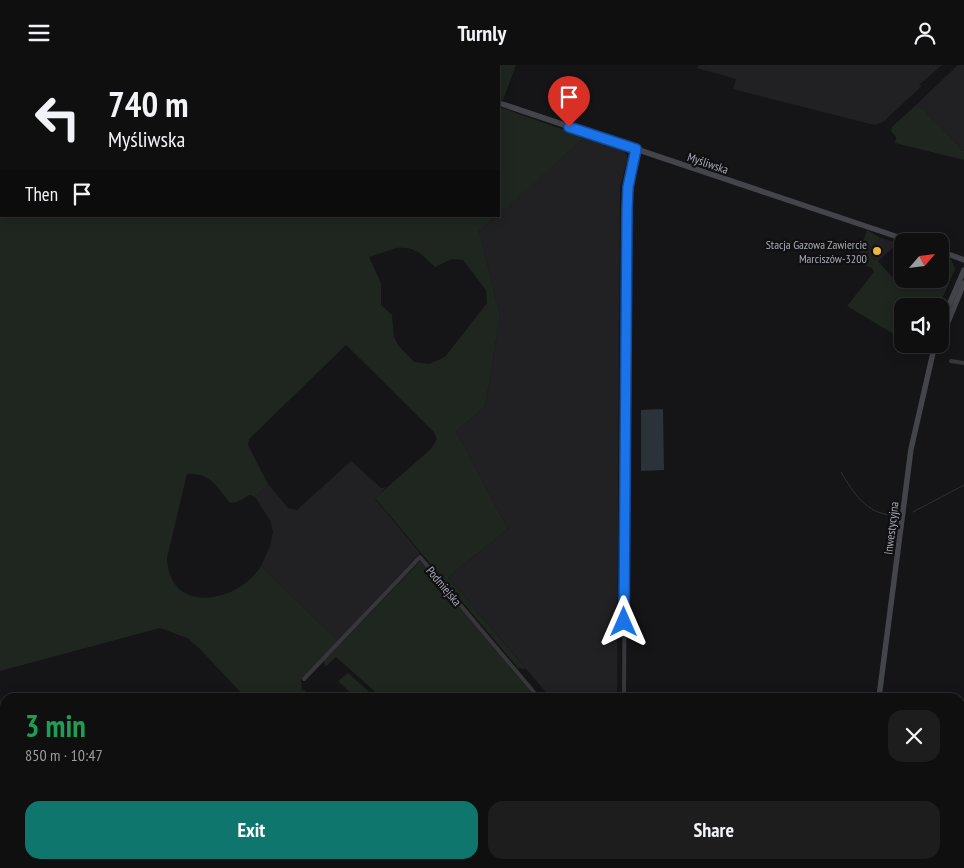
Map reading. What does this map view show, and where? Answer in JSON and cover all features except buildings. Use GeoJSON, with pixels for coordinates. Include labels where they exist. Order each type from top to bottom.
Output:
{"type":"FeatureCollection","features":[{"type":"Feature","properties":{"kind":"main road","name":"Myśliwska"},"geometry":{"type":"LineString","coordinates":[[500,103],[894,236]]}},
{"type":"Feature","properties":{"kind":"main road"},"geometry":{"type":"LineString","coordinates":[[949,254],[964,260]]}},
{"type":"Feature","properties":{"kind":"main road"},"geometry":{"type":"LineString","coordinates":[[949,305],[964,270]]}},
{"type":"Feature","properties":{"kind":"main road","name":"Inwestycyjna"},"geometry":{"type":"LineString","coordinates":[[949,318],[964,283]]}},
{"type":"Feature","properties":{"kind":"main road","name":"Inwestycyjna"},"geometry":{"type":"LineString","coordinates":[[880,693],[911,449],[933,353]]}},
{"type":"Feature","properties":{"kind":"main road","name":"Inwestycyjna"},"geometry":{"type":"LineString","coordinates":[[930,363],[934,353]]}},
{"type":"Feature","properties":{"kind":"street"},"geometry":{"type":"LineString","coordinates":[[624,693],[627,210],[628,187],[636,149]]}},
{"type":"Feature","properties":{"kind":"street"},"geometry":{"type":"LineString","coordinates":[[951,361],[964,363]]}},
{"type":"Feature","properties":{"kind":"street","name":"Podmiejska"},"geometry":{"type":"LineString","coordinates":[[304,679],[420,557],[535,693]]}},
{"type":"Feature","properties":{"kind":"shaded area"},"geometry":{"type":"Polygon","coordinates":[[[500,65],[516,65],[503,100],[500,99],[500,65]]]}},
{"type":"Feature","properties":{"kind":"shaded area"},"geometry":{"type":"Polygon","coordinates":[[[699,65],[942,65],[919,85],[922,86],[883,122],[874,125],[733,89],[736,79],[697,68],[699,65]]]}},
{"type":"Feature","properties":{"kind":"shaded area"},"geometry":{"type":"Polygon","coordinates":[[[958,65],[964,65],[964,151],[923,109],[916,105],[958,65]]]}},
{"type":"Feature","properties":{"kind":"shaded area"},"geometry":{"type":"Polygon","coordinates":[[[916,105],[923,109],[964,151],[964,160],[895,143],[896,137],[891,131],[892,127],[916,105]]]}},
{"type":"Feature","properties":{"kind":"shaded area"},"geometry":{"type":"Polygon","coordinates":[[[500,107],[585,137],[500,213],[500,107]]]}},
{"type":"Feature","properties":{"kind":"shaded area"},"geometry":{"type":"Polygon","coordinates":[[[585,137],[623,149],[628,158],[620,187],[617,693],[547,693],[448,577],[508,529],[456,431],[485,407],[500,316],[479,231],[495,217],[500,217],[500,212],[585,137]]]}},
{"type":"Feature","properties":{"kind":"shaded area"},"geometry":{"type":"Polygon","coordinates":[[[0,217],[495,217],[479,231],[500,316],[485,407],[456,431],[508,529],[448,577],[526,669],[518,668],[375,498],[431,449],[437,439],[434,432],[346,345],[249,439],[248,445],[268,484],[255,497],[250,495],[237,502],[230,503],[217,486],[207,478],[202,475],[187,474],[167,558],[171,577],[179,589],[192,596],[206,598],[222,595],[237,589],[251,579],[261,566],[338,641],[301,679],[302,691],[304,690],[307,693],[241,693],[198,647],[187,638],[160,628],[0,671],[0,217]],[[396,248],[369,257],[381,283],[381,305],[392,315],[394,337],[398,345],[414,362],[429,364],[445,357],[487,303],[486,290],[463,260],[452,259],[435,267],[418,252],[409,248],[396,248]]]}},
{"type":"Feature","properties":{"kind":"shaded area"},"geometry":{"type":"Polygon","coordinates":[[[867,230],[881,238],[866,251],[894,279],[894,288],[947,288],[942,298],[894,298],[894,334],[847,306],[874,272],[872,268],[856,262],[867,230]]]}},
{"type":"Feature","properties":{"kind":"shaded area"},"geometry":{"type":"Polygon","coordinates":[[[881,238],[894,242],[894,247],[876,263],[866,251],[881,238]]]}},
{"type":"Feature","properties":{"kind":"shaded area"},"geometry":{"type":"Polygon","coordinates":[[[951,259],[955,269],[949,283],[949,261],[951,259]]]}},
{"type":"Feature","properties":{"kind":"shaded area"},"geometry":{"type":"Polygon","coordinates":[[[663,409],[664,470],[641,471],[641,410],[663,409]]]}},
{"type":"Feature","properties":{"kind":"shaded area"},"geometry":{"type":"Polygon","coordinates":[[[351,461],[381,488],[386,487],[375,499],[420,553],[338,641],[261,566],[270,546],[273,532],[270,520],[255,497],[268,484],[288,508],[297,510],[351,461]]]}},
{"type":"Feature","properties":{"kind":"shaded area"},"geometry":{"type":"Polygon","coordinates":[[[420,561],[532,693],[376,693],[336,657],[325,667],[324,661],[420,561]]]}},
{"type":"Feature","properties":{"kind":"shaded area"},"geometry":{"type":"Polygon","coordinates":[[[348,673],[370,693],[351,693],[338,681],[348,673]]]}},
{"type":"Feature","properties":{"kind":"waterway"},"geometry":{"type":"LineString","coordinates":[[841,472],[861,501],[875,511],[892,515]]}},
{"type":"Feature","properties":{"kind":"waterway"},"geometry":{"type":"LineString","coordinates":[[913,512],[964,485]]}},
{"type":"Feature","properties":{"kind":"place","name":"Stacja Gazowa Zawiercie Marciszów-3200"},"geometry":{"type":"Point","coordinates":[877,251]}},
{"type":"Feature","properties":{"kind":"route"},"geometry":{"type":"LineString","coordinates":[[569,127],[636,149],[628,187],[627,210],[624,622]]}}]}
